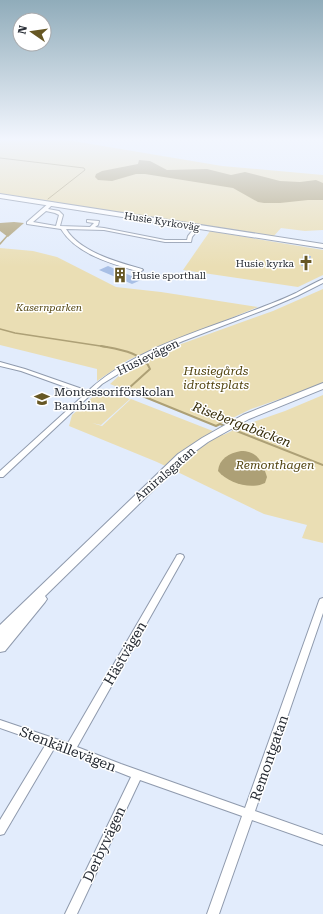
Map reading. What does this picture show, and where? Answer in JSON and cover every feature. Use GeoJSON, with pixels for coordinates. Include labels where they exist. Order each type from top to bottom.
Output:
{"type":"FeatureCollection","features":[{"type":"Feature","properties":{"kind":"street","name":"Husie Kyrkoväg"},"geometry":{"type":"LineString","coordinates":[[0,196],[323,246]]}},
{"type":"Feature","properties":{"kind":"street"},"geometry":{"type":"LineString","coordinates":[[52,203],[30,223],[60,228],[110,230],[165,241],[189,241],[190,237],[199,226]]}},
{"type":"Feature","properties":{"kind":"street"},"geometry":{"type":"LineString","coordinates":[[45,209],[61,214],[60,228],[65,234],[88,250],[140,270]]}},
{"type":"Feature","properties":{"kind":"street"},"geometry":{"type":"LineString","coordinates":[[89,221],[97,222],[96,225],[90,229]]}},
{"type":"Feature","properties":{"kind":"street","name":"Husievägen"},"geometry":{"type":"LineString","coordinates":[[0,475],[89,393],[109,377],[133,362],[168,345],[278,304],[305,292],[323,281]]}},
{"type":"Feature","properties":{"kind":"street"},"geometry":{"type":"LineString","coordinates":[[0,364],[30,372],[89,393]]}},
{"type":"Feature","properties":{"kind":"street","name":"Amiralsgatan"},"geometry":{"type":"LineString","coordinates":[[0,633],[67,566],[182,456],[215,434],[260,410],[323,386]]}},
{"type":"Feature","properties":{"kind":"street","name":"Hästvägen"},"geometry":{"type":"LineString","coordinates":[[70,748],[180,556]]}},
{"type":"Feature","properties":{"kind":"street","name":"Amiralsgatan"},"geometry":{"type":"LineString","coordinates":[[0,647],[67,566]]}},
{"type":"Feature","properties":{"kind":"street","name":"Remontgatan"},"geometry":{"type":"LineString","coordinates":[[213,914],[323,601]]}},
{"type":"Feature","properties":{"kind":"street","name":"Stenkällevägen"},"geometry":{"type":"LineString","coordinates":[[0,724],[70,748],[137,775]]}},
{"type":"Feature","properties":{"kind":"street"},"geometry":{"type":"LineString","coordinates":[[0,830],[53,742]]}},
{"type":"Feature","properties":{"kind":"street"},"geometry":{"type":"LineString","coordinates":[[137,775],[323,840]]}},
{"type":"Feature","properties":{"kind":"street","name":"Derbyvägen"},"geometry":{"type":"LineString","coordinates":[[71,914],[137,775]]}},
{"type":"Feature","properties":{"kind":"green space"},"geometry":{"type":"Polygon","coordinates":[[[0,182],[323,182],[323,230],[305,231],[281,228],[273,237],[0,194],[0,182]]]}},
{"type":"Feature","properties":{"kind":"green space"},"geometry":{"type":"Polygon","coordinates":[[[210,231],[323,250],[323,275],[298,287],[183,270],[210,231]]]}},
{"type":"Feature","properties":{"kind":"green space","name":"Kasernparken"},"geometry":{"type":"Polygon","coordinates":[[[0,248],[33,251],[57,257],[116,287],[161,292],[258,307],[128,360],[97,381],[97,369],[0,345],[0,248]]]}},
{"type":"Feature","properties":{"kind":"green space","name":"Husiegårds idrottsplats"},"geometry":{"type":"Polygon","coordinates":[[[323,289],[323,384],[251,409],[216,426],[110,384],[123,372],[159,352],[273,311],[323,289]]]}},
{"type":"Feature","properties":{"kind":"green space","name":"Remonthagen"},"geometry":{"type":"Polygon","coordinates":[[[102,389],[130,399],[101,425],[92,423],[102,426],[131,399],[223,435],[323,395],[323,543],[302,538],[307,525],[264,514],[157,462],[69,426],[72,415],[102,389]]]}},
{"type":"Feature","properties":{"kind":"shaded area"},"geometry":{"type":"Polygon","coordinates":[[[193,182],[320,182],[323,183],[323,200],[264,203],[258,202],[233,188],[193,182]]]}},
{"type":"Feature","properties":{"kind":"shaded area"},"geometry":{"type":"Polygon","coordinates":[[[0,223],[24,223],[8,237],[0,231],[0,223]]]}},
{"type":"Feature","properties":{"kind":"shaded area"},"geometry":{"type":"Polygon","coordinates":[[[241,451],[252,453],[261,462],[267,477],[265,483],[253,486],[240,484],[228,479],[218,471],[220,463],[225,457],[232,453],[241,451]]]}},
{"type":"Feature","properties":{"kind":"building","name":"Husie kyrka"},"geometry":{"type":"Polygon","coordinates":[[[303,256],[311,256],[309,266],[301,266],[303,256]]]}},
{"type":"Feature","properties":{"kind":"building","name":"Husie sporthall"},"geometry":{"type":"Polygon","coordinates":[[[108,266],[141,280],[132,284],[99,270],[108,266]]]}},
{"type":"Feature","properties":{"kind":"waterway","name":"Risebergabäcken"},"geometry":{"type":"LineString","coordinates":[[48,199],[70,182]]}},
{"type":"Feature","properties":{"kind":"waterway","name":"Risebergabäcken"},"geometry":{"type":"LineString","coordinates":[[0,244],[8,235]]}},
{"type":"Feature","properties":{"kind":"waterway","name":"Risebergabäcken"},"geometry":{"type":"LineString","coordinates":[[0,329],[15,333],[103,346]]}},
{"type":"Feature","properties":{"kind":"waterway","name":"Risebergabäcken"},"geometry":{"type":"LineString","coordinates":[[103,346],[129,352],[147,363],[150,369],[129,388],[135,393],[216,426],[220,424],[225,426]]}},
{"type":"Feature","properties":{"kind":"waterway","name":"Risebergabäcken"},"geometry":{"type":"LineString","coordinates":[[229,428],[323,465]]}},
{"type":"Feature","properties":{"kind":"place","name":"Husie kyrka"},"geometry":{"type":"Point","coordinates":[306,263]}},
{"type":"Feature","properties":{"kind":"place","name":"Husie sporthall"},"geometry":{"type":"Point","coordinates":[120,275]}},
{"type":"Feature","properties":{"kind":"place","name":"Montessoriförskolan Bambina"},"geometry":{"type":"Point","coordinates":[42,399]}}]}
